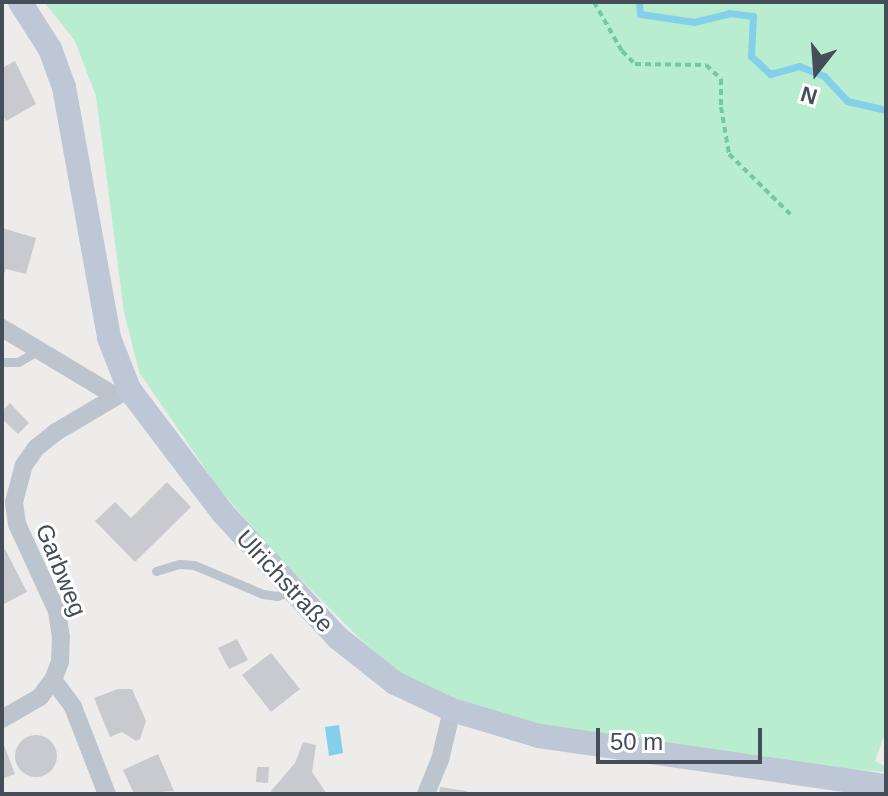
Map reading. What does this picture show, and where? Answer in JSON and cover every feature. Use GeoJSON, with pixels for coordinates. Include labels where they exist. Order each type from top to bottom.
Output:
{"type":"FeatureCollection","features":[{"type":"Feature","properties":{"kind":"street","name":"Ulrichstraße"},"geometry":{"type":"LineString","coordinates":[[20,2],[50,49],[64,87],[109,338],[122,393],[222,512],[338,638],[395,683],[452,710],[539,736],[886,786]]}},
{"type":"Feature","properties":{"kind":"street"},"geometry":{"type":"LineString","coordinates":[[2,328],[37,351],[122,393]]}},
{"type":"Feature","properties":{"kind":"street","name":"Garbweg"},"geometry":{"type":"LineString","coordinates":[[53,680],[61,649],[57,611],[17,524],[16,485],[36,448],[122,393]]}},
{"type":"Feature","properties":{"kind":"street"},"geometry":{"type":"LineString","coordinates":[[2,719],[40,697],[53,680],[73,707],[107,794]]}},
{"type":"Feature","properties":{"kind":"street"},"geometry":{"type":"LineString","coordinates":[[426,794],[440,760],[452,710]]}},
{"type":"Feature","properties":{"kind":"lane"},"geometry":{"type":"LineString","coordinates":[[2,362],[18,362],[37,351]]}},
{"type":"Feature","properties":{"kind":"lane"},"geometry":{"type":"LineString","coordinates":[[156,571],[179,564],[194,565],[263,594],[277,596],[292,591]]}},
{"type":"Feature","properties":{"kind":"path"},"geometry":{"type":"LineString","coordinates":[[594,2],[615,40],[635,64],[706,65],[721,79],[721,107],[729,154],[790,214]]}},
{"type":"Feature","properties":{"kind":"green space"},"geometry":{"type":"Polygon","coordinates":[[[44,2],[886,2],[886,730],[875,761],[886,767],[886,772],[798,765],[565,732],[481,709],[401,674],[358,637],[270,548],[217,486],[139,372],[124,312],[96,96],[75,41],[44,2]]]}},
{"type":"Feature","properties":{"kind":"water"},"geometry":{"type":"Polygon","coordinates":[[[339,725],[343,753],[329,756],[325,727],[339,725]]]}},
{"type":"Feature","properties":{"kind":"building"},"geometry":{"type":"Polygon","coordinates":[[[15,61],[36,104],[6,121],[2,114],[2,68],[15,61]]]}},
{"type":"Feature","properties":{"kind":"building"},"geometry":{"type":"Polygon","coordinates":[[[2,228],[36,238],[26,274],[6,269],[2,278],[2,228]]]}},
{"type":"Feature","properties":{"kind":"building"},"geometry":{"type":"Polygon","coordinates":[[[10,403],[29,423],[18,434],[2,419],[2,411],[10,403]]]}},
{"type":"Feature","properties":{"kind":"building"},"geometry":{"type":"Polygon","coordinates":[[[167,482],[191,507],[135,562],[95,521],[115,502],[131,518],[167,482]]]}},
{"type":"Feature","properties":{"kind":"building"},"geometry":{"type":"Polygon","coordinates":[[[5,549],[27,592],[2,605],[2,551],[5,549]]]}},
{"type":"Feature","properties":{"kind":"building"},"geometry":{"type":"Polygon","coordinates":[[[237,639],[248,660],[229,669],[218,648],[237,639]]]}},
{"type":"Feature","properties":{"kind":"building"},"geometry":{"type":"Polygon","coordinates":[[[271,653],[300,689],[271,712],[242,675],[271,653]]]}},
{"type":"Feature","properties":{"kind":"building"},"geometry":{"type":"Polygon","coordinates":[[[118,689],[132,689],[146,721],[140,739],[136,741],[122,732],[110,737],[94,698],[118,689]]]}},
{"type":"Feature","properties":{"kind":"building"},"geometry":{"type":"Polygon","coordinates":[[[36,735],[51,741],[57,756],[51,771],[36,777],[21,771],[15,756],[21,741],[36,735]]]}},
{"type":"Feature","properties":{"kind":"building"},"geometry":{"type":"Polygon","coordinates":[[[2,740],[15,774],[2,779],[2,740]]]}},
{"type":"Feature","properties":{"kind":"building"},"geometry":{"type":"Polygon","coordinates":[[[303,742],[316,745],[312,772],[327,794],[273,794],[271,791],[295,763],[303,742]]]}},
{"type":"Feature","properties":{"kind":"building"},"geometry":{"type":"Polygon","coordinates":[[[158,754],[174,791],[134,794],[123,770],[158,754]]]}},
{"type":"Feature","properties":{"kind":"building"},"geometry":{"type":"Polygon","coordinates":[[[257,767],[269,767],[268,783],[256,782],[257,767]]]}},
{"type":"Feature","properties":{"kind":"building"},"geometry":{"type":"Polygon","coordinates":[[[440,787],[467,791],[467,794],[439,794],[440,787]]]}},
{"type":"Feature","properties":{"kind":"waterway"},"geometry":{"type":"LineString","coordinates":[[639,2],[640,14],[694,22],[729,13],[753,16],[751,56],[770,74],[799,66],[824,76],[847,101],[886,110]]}}]}
